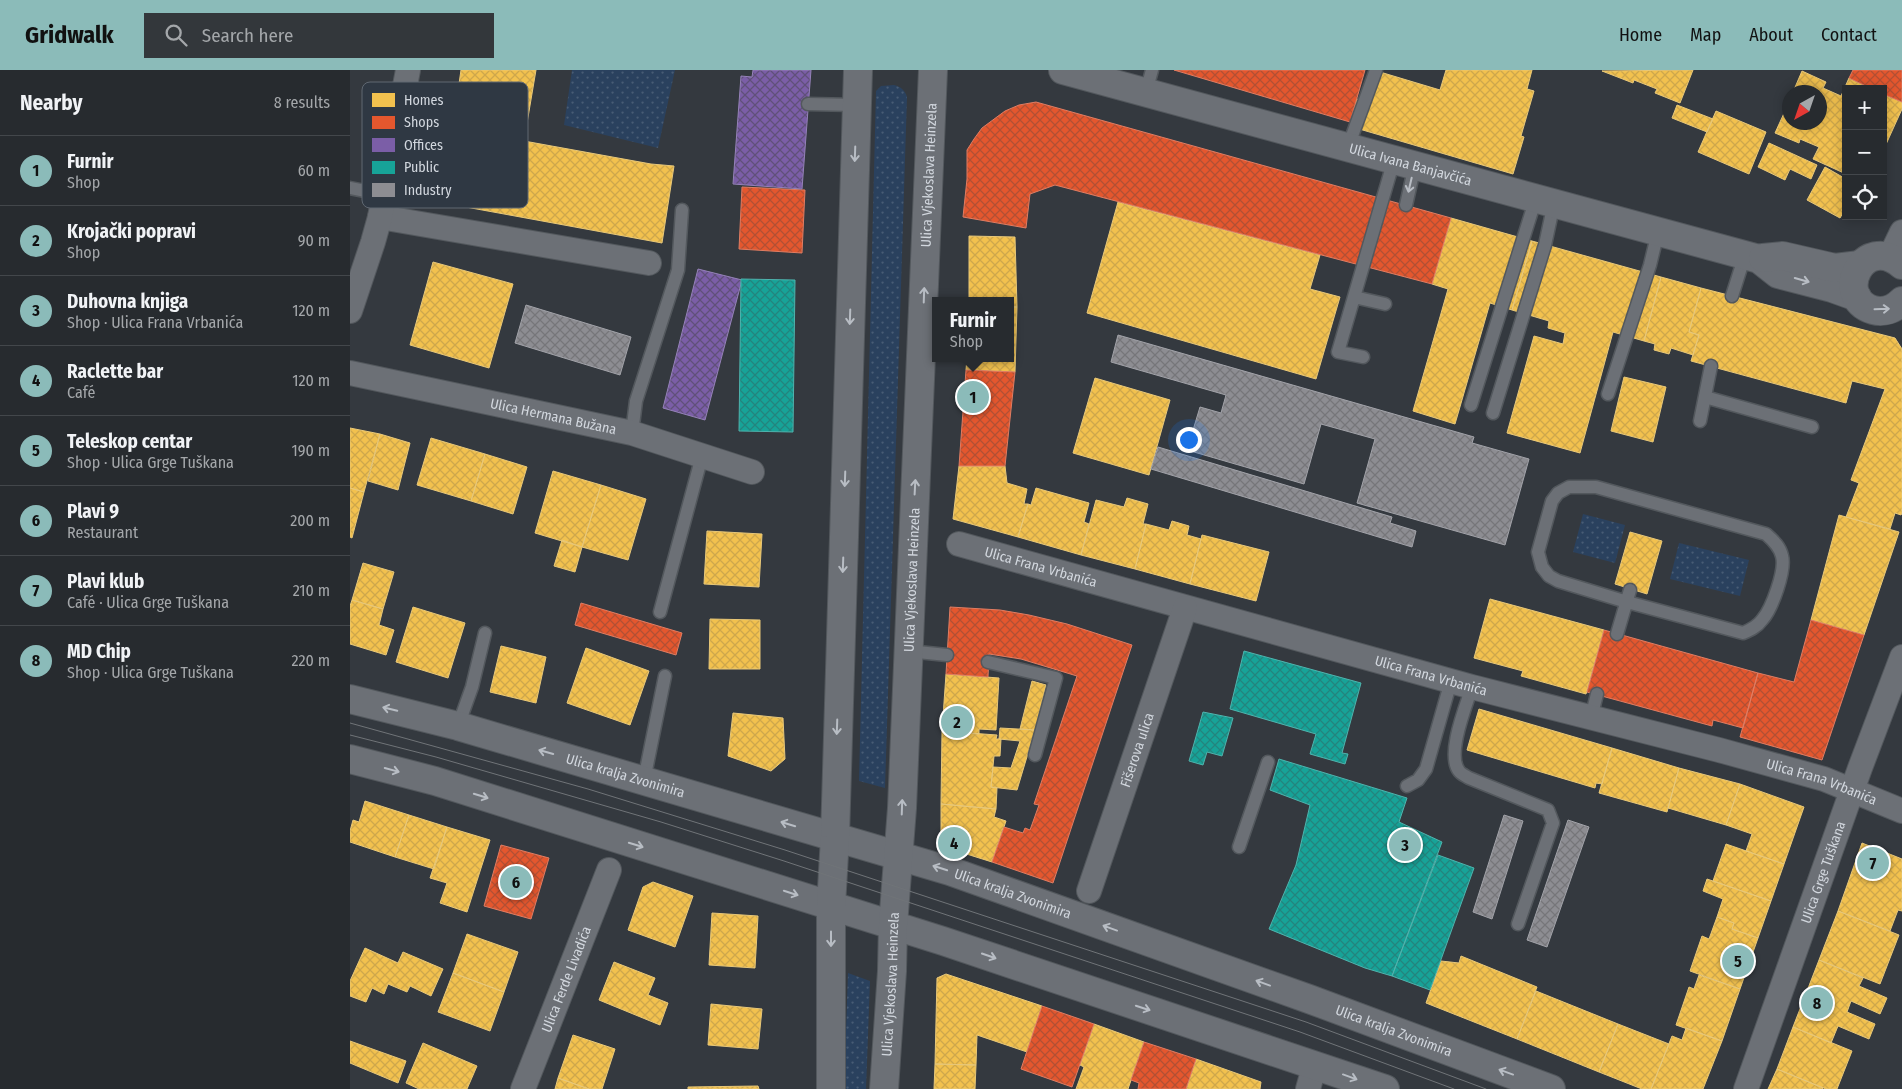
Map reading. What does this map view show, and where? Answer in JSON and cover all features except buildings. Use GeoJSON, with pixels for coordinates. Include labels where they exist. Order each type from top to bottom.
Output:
{"type":"FeatureCollection","features":[{"type":"Feature","properties":{"kind":"main road"},"geometry":{"type":"LineString","coordinates":[[831,1089],[831,906],[835,837],[858,70]]}},
{"type":"Feature","properties":{"kind":"main road","name":"Ulica Vjekoslava Heinzela"},"geometry":{"type":"LineString","coordinates":[[884,1089],[892,971],[893,925],[900,855],[933,70]]}},
{"type":"Feature","properties":{"kind":"main road","name":"Ulica Ivana Banjavčića"},"geometry":{"type":"LineString","coordinates":[[1063,70],[1149,81],[1348,147],[1752,257],[1783,256],[1834,268],[1860,266],[1865,261],[1877,256],[1896,261]]}},
{"type":"Feature","properties":{"kind":"main road","name":"Ulica Ivana Banjavčića"},"geometry":{"type":"LineString","coordinates":[[1752,257],[1778,274],[1832,288],[1857,298],[1871,309],[1879,311],[1888,310],[1902,302]]}},
{"type":"Feature","properties":{"kind":"main road"},"geometry":{"type":"LineString","coordinates":[[1857,298],[1854,280],[1860,266]]}},
{"type":"Feature","properties":{"kind":"main road","name":"Ulica kralja Zvonimira"},"geometry":{"type":"LineString","coordinates":[[350,699],[458,726],[900,855],[967,877],[1308,999],[1551,1089]]}},
{"type":"Feature","properties":{"kind":"main road"},"geometry":{"type":"LineString","coordinates":[[350,759],[435,781],[893,925],[1311,1077],[1385,1089]]}},
{"type":"Feature","properties":{"kind":"street"},"geometry":{"type":"LineString","coordinates":[[350,310],[374,242],[382,208]]}},
{"type":"Feature","properties":{"kind":"street"},"geometry":{"type":"LineString","coordinates":[[392,208],[649,263]]}},
{"type":"Feature","properties":{"kind":"street"},"geometry":{"type":"LineString","coordinates":[[1896,261],[1902,232]]}},
{"type":"Feature","properties":{"kind":"street","name":"Ulica Hermana Bužana"},"geometry":{"type":"LineString","coordinates":[[350,373],[632,433],[752,472]]}},
{"type":"Feature","properties":{"kind":"street","name":"Ulica Frana Vrbanića"},"geometry":{"type":"LineString","coordinates":[[959,544],[1461,684],[1728,752],[1824,779],[1902,811]]}},
{"type":"Feature","properties":{"kind":"street","name":"Fišerova ulica"},"geometry":{"type":"LineString","coordinates":[[1089,891],[1185,608]]}},
{"type":"Feature","properties":{"kind":"street","name":"Ulica Grge Tuškana"},"geometry":{"type":"LineString","coordinates":[[1746,1089],[1902,658]]}},
{"type":"Feature","properties":{"kind":"street","name":"Ulica Ferde Livadića"},"geometry":{"type":"LineString","coordinates":[[523,1089],[609,870]]}},
{"type":"Feature","properties":{"kind":"lane"},"geometry":{"type":"LineString","coordinates":[[1348,147],[1376,70]]}},
{"type":"Feature","properties":{"kind":"lane"},"geometry":{"type":"LineString","coordinates":[[808,104],[856,105]]}},
{"type":"Feature","properties":{"kind":"lane"},"geometry":{"type":"LineString","coordinates":[[1405,163],[1406,205]]}},
{"type":"Feature","properties":{"kind":"lane"},"geometry":{"type":"LineString","coordinates":[[1363,357],[1338,352],[1354,297],[1405,163]]}},
{"type":"Feature","properties":{"kind":"lane"},"geometry":{"type":"LineString","coordinates":[[350,188],[362,195]]}},
{"type":"Feature","properties":{"kind":"lane"},"geometry":{"type":"LineString","coordinates":[[1471,405],[1545,201]]}},
{"type":"Feature","properties":{"kind":"lane"},"geometry":{"type":"LineString","coordinates":[[1493,413],[1545,245],[1545,201]]}},
{"type":"Feature","properties":{"kind":"lane"},"geometry":{"type":"LineString","coordinates":[[632,433],[636,401],[678,270],[682,210]]}},
{"type":"Feature","properties":{"kind":"lane"},"geometry":{"type":"LineString","coordinates":[[1608,394],[1650,265],[1658,232]]}},
{"type":"Feature","properties":{"kind":"lane"},"geometry":{"type":"LineString","coordinates":[[1732,296],[1752,257]]}},
{"type":"Feature","properties":{"kind":"lane"},"geometry":{"type":"LineString","coordinates":[[1354,297],[1385,304]]}},
{"type":"Feature","properties":{"kind":"lane"},"geometry":{"type":"LineString","coordinates":[[1700,421],[1712,366]]}},
{"type":"Feature","properties":{"kind":"lane"},"geometry":{"type":"LineString","coordinates":[[1705,397],[1812,427]]}},
{"type":"Feature","properties":{"kind":"lane"},"geometry":{"type":"LineString","coordinates":[[660,612],[702,456]]}},
{"type":"Feature","properties":{"kind":"lane"},"geometry":{"type":"LineString","coordinates":[[1596,486],[1766,534],[1776,543],[1783,558],[1781,573],[1770,608],[1762,620],[1753,628],[1743,633],[1628,596],[1558,581],[1549,576],[1542,567],[1538,552],[1552,501],[1558,493],[1569,487],[1596,486]]}},
{"type":"Feature","properties":{"kind":"lane"},"geometry":{"type":"LineString","coordinates":[[1617,634],[1628,596]]}},
{"type":"Feature","properties":{"kind":"lane"},"geometry":{"type":"LineString","coordinates":[[458,726],[472,687],[485,633]]}},
{"type":"Feature","properties":{"kind":"lane"},"geometry":{"type":"LineString","coordinates":[[908,651],[947,655]]}},
{"type":"Feature","properties":{"kind":"lane"},"geometry":{"type":"LineString","coordinates":[[988,662],[1056,678],[1035,754]]}},
{"type":"Feature","properties":{"kind":"lane"},"geometry":{"type":"LineString","coordinates":[[644,780],[664,676]]}},
{"type":"Feature","properties":{"kind":"lane"},"geometry":{"type":"LineString","coordinates":[[1407,786],[1418,780],[1426,770],[1461,684]]}},
{"type":"Feature","properties":{"kind":"lane"},"geometry":{"type":"LineString","coordinates":[[1461,684],[1455,746],[1455,761],[1459,771],[1469,778],[1548,810],[1554,823],[1518,924]]}},
{"type":"Feature","properties":{"kind":"lane"},"geometry":{"type":"LineString","coordinates":[[1591,718],[1597,694]]}},
{"type":"Feature","properties":{"kind":"lane"},"geometry":{"type":"LineString","coordinates":[[1239,847],[1268,762]]}},
{"type":"Feature","properties":{"kind":"shaded area"},"geometry":{"type":"Polygon","coordinates":[[[572,70],[675,70],[658,148],[564,125],[572,70]]]}},
{"type":"Feature","properties":{"kind":"shaded area"},"geometry":{"type":"Polygon","coordinates":[[[894,85],[902,89],[907,97],[885,788],[859,781],[876,91],[881,86],[894,85]]]}},
{"type":"Feature","properties":{"kind":"shaded area"},"geometry":{"type":"Polygon","coordinates":[[[1583,514],[1625,525],[1615,563],[1573,552],[1583,514]]]}},
{"type":"Feature","properties":{"kind":"shaded area"},"geometry":{"type":"Polygon","coordinates":[[[1679,543],[1749,560],[1740,596],[1670,579],[1679,543]]]}},
{"type":"Feature","properties":{"kind":"shaded area"},"geometry":{"type":"Polygon","coordinates":[[[848,973],[870,981],[866,1089],[844,1089],[848,973]]]}},
{"type":"Feature","properties":{"kind":"tram line"},"geometry":{"type":"LineString","coordinates":[[350,723],[588,789],[785,850],[1306,1022],[1486,1089]]}},
{"type":"Feature","properties":{"kind":"tram line"},"geometry":{"type":"LineString","coordinates":[[350,735],[436,757],[661,822],[784,861],[1300,1032],[1454,1089]]}},
{"type":"Feature","properties":{"kind":"place","name":"Furnir"},"geometry":{"type":"Point","coordinates":[973,397]}},
{"type":"Feature","properties":{"kind":"place","name":"Krojački popravi"},"geometry":{"type":"Point","coordinates":[957,722]}},
{"type":"Feature","properties":{"kind":"place","name":"Raclette bar"},"geometry":{"type":"Point","coordinates":[954,843]}},
{"type":"Feature","properties":{"kind":"place","name":"Duhovna knjiga"},"geometry":{"type":"Point","coordinates":[1405,845]}},
{"type":"Feature","properties":{"kind":"place","name":"Plavi klub"},"geometry":{"type":"Point","coordinates":[1873,863]}},
{"type":"Feature","properties":{"kind":"place","name":"Plavi 9"},"geometry":{"type":"Point","coordinates":[516,882]}},
{"type":"Feature","properties":{"kind":"place","name":"Teleskop centar"},"geometry":{"type":"Point","coordinates":[1738,961]}},
{"type":"Feature","properties":{"kind":"place","name":"MD Chip"},"geometry":{"type":"Point","coordinates":[1817,1003]}}]}
